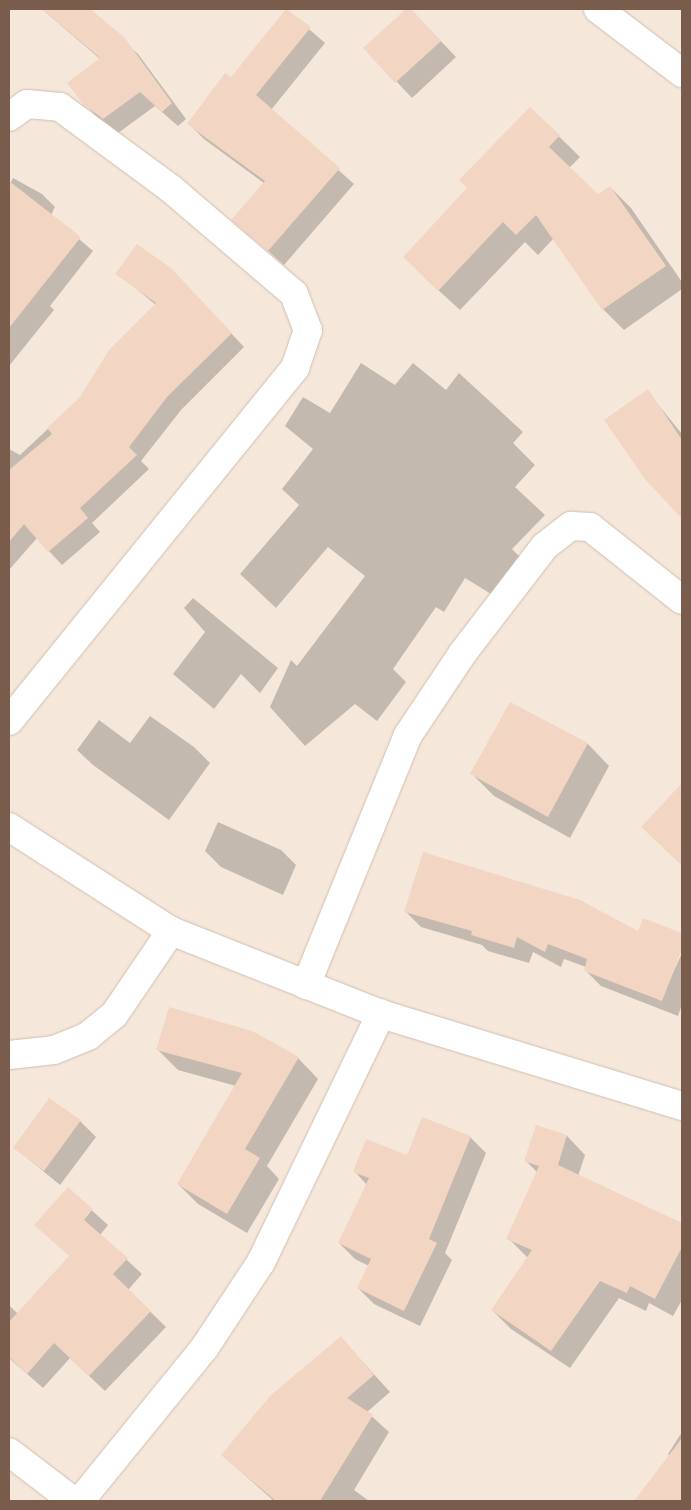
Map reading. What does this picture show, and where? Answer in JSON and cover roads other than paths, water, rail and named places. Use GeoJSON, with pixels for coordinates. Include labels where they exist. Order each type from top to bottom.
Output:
{"type":"FeatureCollection","features":[{"type":"Feature","properties":{"kind":"street"},"geometry":{"type":"LineString","coordinates":[[598,9],[682,73]]}},
{"type":"Feature","properties":{"kind":"street"},"geometry":{"type":"LineString","coordinates":[[9,116],[26,104],[60,107],[170,188],[294,294],[308,330],[295,368],[9,721]]}},
{"type":"Feature","properties":{"kind":"street"},"geometry":{"type":"LineString","coordinates":[[306,985],[408,735],[462,654],[545,546],[571,526],[590,527],[682,600]]}},
{"type":"Feature","properties":{"kind":"street"},"geometry":{"type":"LineString","coordinates":[[9,827],[172,931],[381,1014],[682,1106]]}},
{"type":"Feature","properties":{"kind":"street"},"geometry":{"type":"LineString","coordinates":[[9,1055],[54,1050],[88,1036],[114,1015],[172,931]]}},
{"type":"Feature","properties":{"kind":"street"},"geometry":{"type":"LineString","coordinates":[[80,1501],[204,1347],[261,1262],[381,1014]]}},
{"type":"Feature","properties":{"kind":"street"},"geometry":{"type":"LineString","coordinates":[[9,1452],[73,1501]]}}]}
